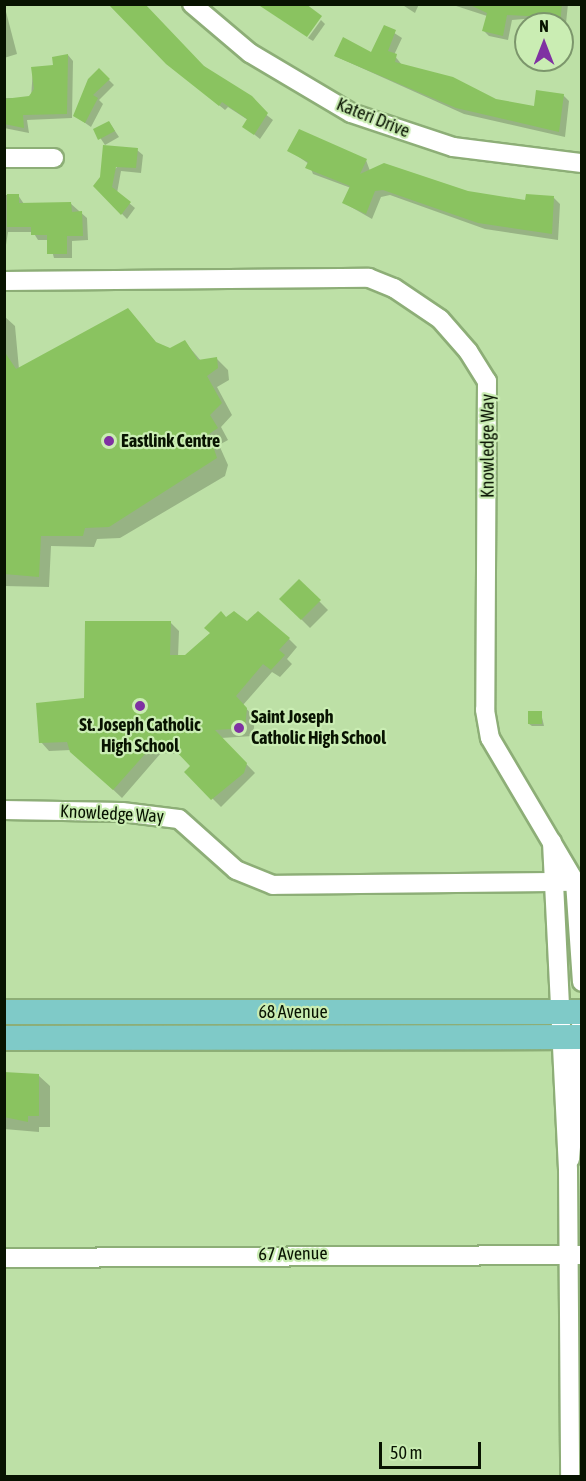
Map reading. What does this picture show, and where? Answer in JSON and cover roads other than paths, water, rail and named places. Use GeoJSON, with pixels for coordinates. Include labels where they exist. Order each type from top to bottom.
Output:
{"type":"FeatureCollection","features":[{"type":"Feature","properties":{"kind":"main road","name":"68 Avenue"},"geometry":{"type":"LineString","coordinates":[[4,1012],[574,1012]]}},
{"type":"Feature","properties":{"kind":"main road","name":"68 Avenue"},"geometry":{"type":"LineString","coordinates":[[4,1038],[574,1038]]}},
{"type":"Feature","properties":{"kind":"street","name":"Kateri Drive"},"geometry":{"type":"LineString","coordinates":[[192,4],[250,53],[351,113],[453,147],[582,163]]}},
{"type":"Feature","properties":{"kind":"street"},"geometry":{"type":"LineString","coordinates":[[4,158],[54,158]]}},
{"type":"Feature","properties":{"kind":"street","name":"Knowledge Way"},"geometry":{"type":"LineString","coordinates":[[4,280],[369,278],[394,288],[440,319],[487,381],[485,710],[490,738],[551,837],[566,882],[582,982]]}},
{"type":"Feature","properties":{"kind":"street","name":"Knowledge Way"},"geometry":{"type":"LineString","coordinates":[[4,810],[122,812],[179,819],[236,870],[273,885],[566,882]]}},
{"type":"Feature","properties":{"kind":"street","name":"Knowledge Way"},"geometry":{"type":"LineString","coordinates":[[566,882],[574,1012],[568,1170],[575,1255],[570,1476]]}},
{"type":"Feature","properties":{"kind":"street","name":"67 Avenue"},"geometry":{"type":"LineString","coordinates":[[4,1258],[575,1255]]}},
{"type":"Feature","properties":{"kind":"place","name":"Eastlink Centre"},"geometry":{"type":"Point","coordinates":[109,441]}},
{"type":"Feature","properties":{"kind":"place","name":"St. Joseph Catholic High School"},"geometry":{"type":"Point","coordinates":[140,706]}},
{"type":"Feature","properties":{"kind":"place","name":"Saint Joseph Catholic High School"},"geometry":{"type":"Point","coordinates":[239,728]}}]}
